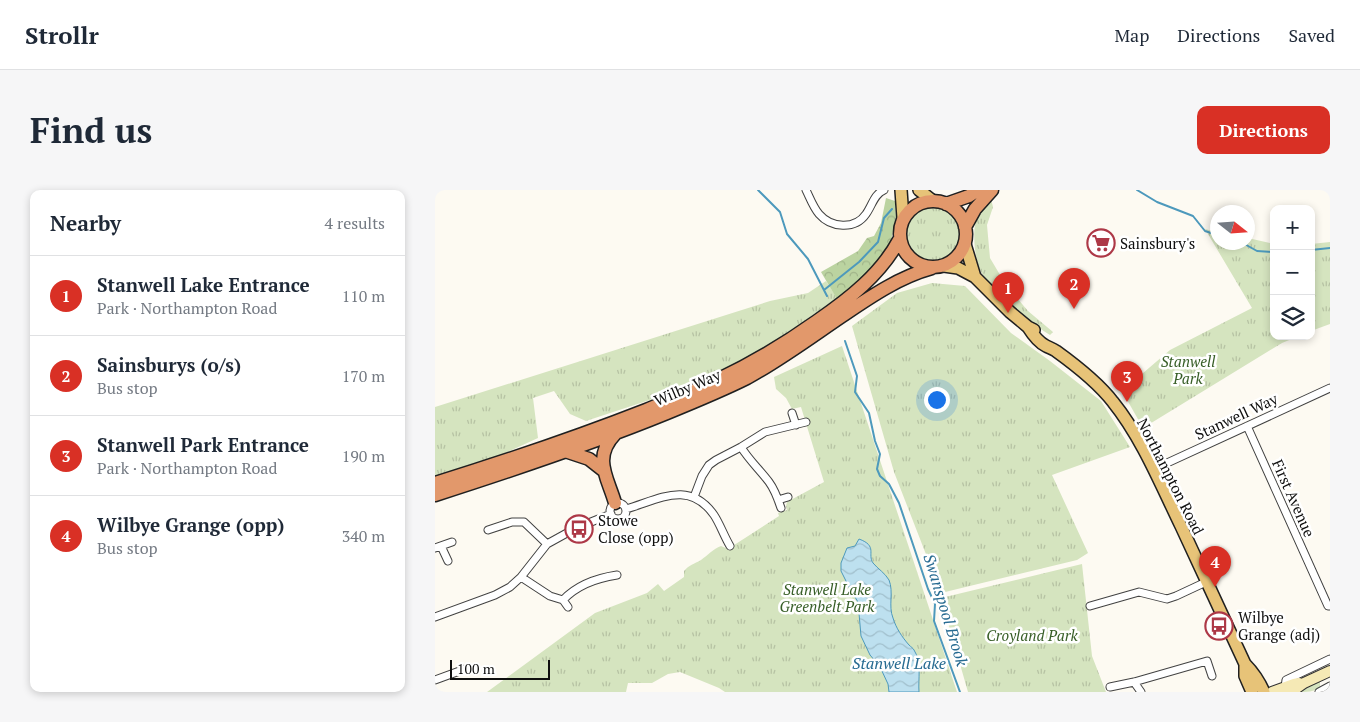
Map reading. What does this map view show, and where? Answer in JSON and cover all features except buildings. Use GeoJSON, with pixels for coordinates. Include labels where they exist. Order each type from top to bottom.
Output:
{"type":"FeatureCollection","features":[{"type":"Feature","properties":{"kind":"highway"},"geometry":{"type":"LineString","coordinates":[[946,204],[969,196],[978,190]]}},
{"type":"Feature","properties":{"kind":"highway"},"geometry":{"type":"LineString","coordinates":[[965,227],[975,209],[992,190]]}},
{"type":"Feature","properties":{"kind":"highway"},"geometry":{"type":"LineString","coordinates":[[933,201],[946,204],[960,215],[966,232],[965,244],[959,255],[949,263],[938,267],[919,265],[913,262],[904,252],[899,240],[900,225],[903,218],[910,209],[921,203],[933,201]]}},
{"type":"Feature","properties":{"kind":"highway","name":"Wilby Way"},"geometry":{"type":"LineString","coordinates":[[435,483],[519,456],[622,419],[702,387],[744,366],[831,312],[873,276],[893,252],[899,240]]}},
{"type":"Feature","properties":{"kind":"highway","name":"Wilby Way"},"geometry":{"type":"LineString","coordinates":[[435,495],[616,433],[708,396],[772,363],[883,290],[916,272],[938,267]]}},
{"type":"Feature","properties":{"kind":"highway"},"geometry":{"type":"LineString","coordinates":[[616,433],[605,449],[603,470],[618,509]]}},
{"type":"Feature","properties":{"kind":"highway"},"geometry":{"type":"LineString","coordinates":[[565,451],[589,460],[603,470]]}},
{"type":"Feature","properties":{"kind":"main road"},"geometry":{"type":"LineString","coordinates":[[901,190],[903,218]]}},
{"type":"Feature","properties":{"kind":"main road"},"geometry":{"type":"LineString","coordinates":[[919,190],[933,201]]}},
{"type":"Feature","properties":{"kind":"main road","name":"Northampton Road"},"geometry":{"type":"LineString","coordinates":[[965,244],[975,277]]}},
{"type":"Feature","properties":{"kind":"main road","name":"Northampton Road"},"geometry":{"type":"LineString","coordinates":[[938,267],[957,268],[975,277],[1028,327],[1035,338],[1045,346],[1054,349],[1093,381],[1114,402],[1154,470],[1245,664],[1254,676],[1258,692]]}},
{"type":"Feature","properties":{"kind":"main road","name":"Northampton Road"},"geometry":{"type":"LineString","coordinates":[[1245,664],[1245,676],[1252,692]]}},
{"type":"Feature","properties":{"kind":"main road","name":"Northampton Road"},"geometry":{"type":"LineString","coordinates":[[1254,676],[1259,679],[1264,692]]}},
{"type":"Feature","properties":{"kind":"street"},"geometry":{"type":"LineString","coordinates":[[806,190],[816,211],[831,223],[841,225],[859,221],[866,215],[879,193],[884,190]]}},
{"type":"Feature","properties":{"kind":"street","name":"Stanwell Way"},"geometry":{"type":"LineString","coordinates":[[1154,470],[1330,389]]}},
{"type":"Feature","properties":{"kind":"street"},"geometry":{"type":"LineString","coordinates":[[793,413],[796,425]]}},
{"type":"Feature","properties":{"kind":"street"},"geometry":{"type":"LineString","coordinates":[[694,497],[702,476],[709,465],[716,460],[741,448],[765,432],[806,422]]}},
{"type":"Feature","properties":{"kind":"street","name":"First Avenue"},"geometry":{"type":"LineString","coordinates":[[1247,426],[1328,606],[1330,606]]}},
{"type":"Feature","properties":{"kind":"street"},"geometry":{"type":"LineString","coordinates":[[741,448],[747,458],[768,481],[774,490],[781,508]]}},
{"type":"Feature","properties":{"kind":"street"},"geometry":{"type":"LineString","coordinates":[[435,618],[495,595],[510,587],[521,577],[547,544],[576,528],[618,509],[654,499],[680,493],[694,497],[707,506],[714,515],[730,546]]}},
{"type":"Feature","properties":{"kind":"street"},"geometry":{"type":"LineString","coordinates":[[778,500],[788,497]]}},
{"type":"Feature","properties":{"kind":"street"},"geometry":{"type":"LineString","coordinates":[[524,522],[527,512]]}},
{"type":"Feature","properties":{"kind":"street"},"geometry":{"type":"LineString","coordinates":[[488,530],[512,522],[524,522],[547,544]]}},
{"type":"Feature","properties":{"kind":"street"},"geometry":{"type":"LineString","coordinates":[[448,560],[438,547],[452,542]]}},
{"type":"Feature","properties":{"kind":"street"},"geometry":{"type":"LineString","coordinates":[[563,600],[570,593],[585,584],[602,577],[613,576],[609,567]]}},
{"type":"Feature","properties":{"kind":"street"},"geometry":{"type":"LineString","coordinates":[[521,577],[550,596],[563,600],[568,607]]}},
{"type":"Feature","properties":{"kind":"street"},"geometry":{"type":"LineString","coordinates":[[1090,606],[1139,592],[1167,599],[1206,582]]}},
{"type":"Feature","properties":{"kind":"street"},"geometry":{"type":"LineString","coordinates":[[1288,690],[1286,680],[1330,659]]}},
{"type":"Feature","properties":{"kind":"street"},"geometry":{"type":"LineString","coordinates":[[1110,687],[1134,682],[1207,660],[1212,676]]}},
{"type":"Feature","properties":{"kind":"street"},"geometry":{"type":"LineString","coordinates":[[435,680],[465,669]]}},
{"type":"Feature","properties":{"kind":"street"},"geometry":{"type":"LineString","coordinates":[[1272,692],[1288,690],[1295,684],[1304,683],[1330,671]]}},
{"type":"Feature","properties":{"kind":"street"},"geometry":{"type":"LineString","coordinates":[[1134,682],[1141,692]]}},
{"type":"Feature","properties":{"kind":"street"},"geometry":{"type":"LineString","coordinates":[[1319,692],[1330,686]]}},
{"type":"Feature","properties":{"kind":"green space"},"geometry":{"type":"Polygon","coordinates":[[[886,198],[895,201],[896,217],[889,250],[866,278],[837,299],[821,272],[858,251],[867,238],[874,236],[881,223],[886,198]]]}},
{"type":"Feature","properties":{"kind":"green space"},"geometry":{"type":"Polygon","coordinates":[[[991,199],[993,207],[987,225],[990,258],[1006,285],[1028,311],[1053,332],[1050,335],[1012,305],[992,286],[980,270],[975,248],[975,225],[979,215],[991,199]]]}},
{"type":"Feature","properties":{"kind":"green space"},"geometry":{"type":"Polygon","coordinates":[[[934,206],[945,208],[955,214],[961,224],[963,235],[961,246],[955,256],[945,262],[934,264],[923,262],[913,256],[907,246],[905,235],[907,224],[913,214],[923,208],[934,206]]]}},
{"type":"Feature","properties":{"kind":"green space","name":"Stanwell Park"},"geometry":{"type":"Polygon","coordinates":[[[1205,229],[1210,230],[1210,237],[1205,229]]]}},
{"type":"Feature","properties":{"kind":"green space","name":"Stanwell Park"},"geometry":{"type":"Polygon","coordinates":[[[1255,240],[1270,243],[1270,340],[1289,340],[1143,428],[1122,391],[1170,350],[1252,308],[1217,250],[1255,250],[1255,240]]]}},
{"type":"Feature","properties":{"kind":"green space"},"geometry":{"type":"Polygon","coordinates":[[[1330,242],[1330,324],[1315,330],[1315,250],[1315,244],[1330,242]]]}},
{"type":"Feature","properties":{"kind":"green space"},"geometry":{"type":"Polygon","coordinates":[[[826,281],[837,298],[764,348],[734,365],[669,393],[586,421],[570,414],[554,391],[533,398],[538,438],[501,455],[435,477],[435,407],[770,301],[808,293],[826,281]]]}},
{"type":"Feature","properties":{"kind":"green space"},"geometry":{"type":"Polygon","coordinates":[[[932,283],[965,286],[1011,333],[1101,401],[1130,447],[1052,475],[1088,553],[1077,560],[941,593],[894,472],[852,326],[897,293],[932,283]]]}},
{"type":"Feature","properties":{"kind":"green space","name":"Stanwell Lake Greenbelt Park"},"geometry":{"type":"Polygon","coordinates":[[[842,346],[957,692],[725,692],[680,672],[668,674],[652,683],[628,683],[626,692],[487,692],[595,613],[647,593],[658,584],[664,591],[684,577],[684,571],[713,550],[721,546],[728,549],[779,516],[778,513],[787,510],[787,502],[824,482],[801,407],[792,409],[786,398],[776,389],[774,377],[842,346]]]}},
{"type":"Feature","properties":{"kind":"green space","name":"Croyland Park"},"geometry":{"type":"Polygon","coordinates":[[[1082,564],[1092,656],[1106,692],[968,692],[941,598],[1082,564]]]}},
{"type":"Feature","properties":{"kind":"green space"},"geometry":{"type":"Polygon","coordinates":[[[1320,681],[1320,687],[1316,690],[1298,692],[1320,681]]]}},
{"type":"Feature","properties":{"kind":"water","name":"Stanwell Lake"},"geometry":{"type":"Polygon","coordinates":[[[859,539],[868,544],[871,550],[871,560],[889,580],[894,622],[902,636],[914,649],[918,660],[919,692],[889,692],[888,684],[881,669],[870,655],[861,636],[858,602],[841,571],[841,563],[847,548],[855,546],[859,539]]]}},
{"type":"Feature","properties":{"kind":"waterway","name":"Swanspool Brook"},"geometry":{"type":"LineString","coordinates":[[758,190],[780,212],[787,234],[808,259],[827,296]]}},
{"type":"Feature","properties":{"kind":"waterway"},"geometry":{"type":"LineString","coordinates":[[1137,190],[1157,202],[1193,216],[1205,231],[1210,233]]}},
{"type":"Feature","properties":{"kind":"waterway"},"geometry":{"type":"LineString","coordinates":[[824,290],[859,262],[878,242],[884,218],[892,209]]}},
{"type":"Feature","properties":{"kind":"waterway"},"geometry":{"type":"LineString","coordinates":[[1315,250],[1330,248]]}},
{"type":"Feature","properties":{"kind":"waterway"},"geometry":{"type":"LineString","coordinates":[[1255,250],[1270,252]]}},
{"type":"Feature","properties":{"kind":"waterway","name":"Swanspool Brook"},"geometry":{"type":"LineString","coordinates":[[845,341],[857,376],[855,392],[869,413],[880,454],[877,469],[880,476],[889,484],[899,503],[928,589],[935,604],[934,621],[960,692]]}},
{"type":"Feature","properties":{"kind":"place","name":"Sainsbury's"},"geometry":{"type":"Point","coordinates":[1101,243]}},
{"type":"Feature","properties":{"kind":"place","name":"Sainsburys (o/s)"},"geometry":{"type":"Point","coordinates":[1074,309]}},
{"type":"Feature","properties":{"kind":"place","name":"Stanwell Lake Entrance"},"geometry":{"type":"Point","coordinates":[1008,313]}},
{"type":"Feature","properties":{"kind":"place","name":"Stanwell Park Entrance"},"geometry":{"type":"Point","coordinates":[1127,402]}},
{"type":"Feature","properties":{"kind":"place","name":"Stowe Close (opp)"},"geometry":{"type":"Point","coordinates":[579,529]}},
{"type":"Feature","properties":{"kind":"place","name":"Wilbye Grange (opp)"},"geometry":{"type":"Point","coordinates":[1215,587]}},
{"type":"Feature","properties":{"kind":"place","name":"Wilbye Grange (adj)"},"geometry":{"type":"Point","coordinates":[1219,626]}}]}
